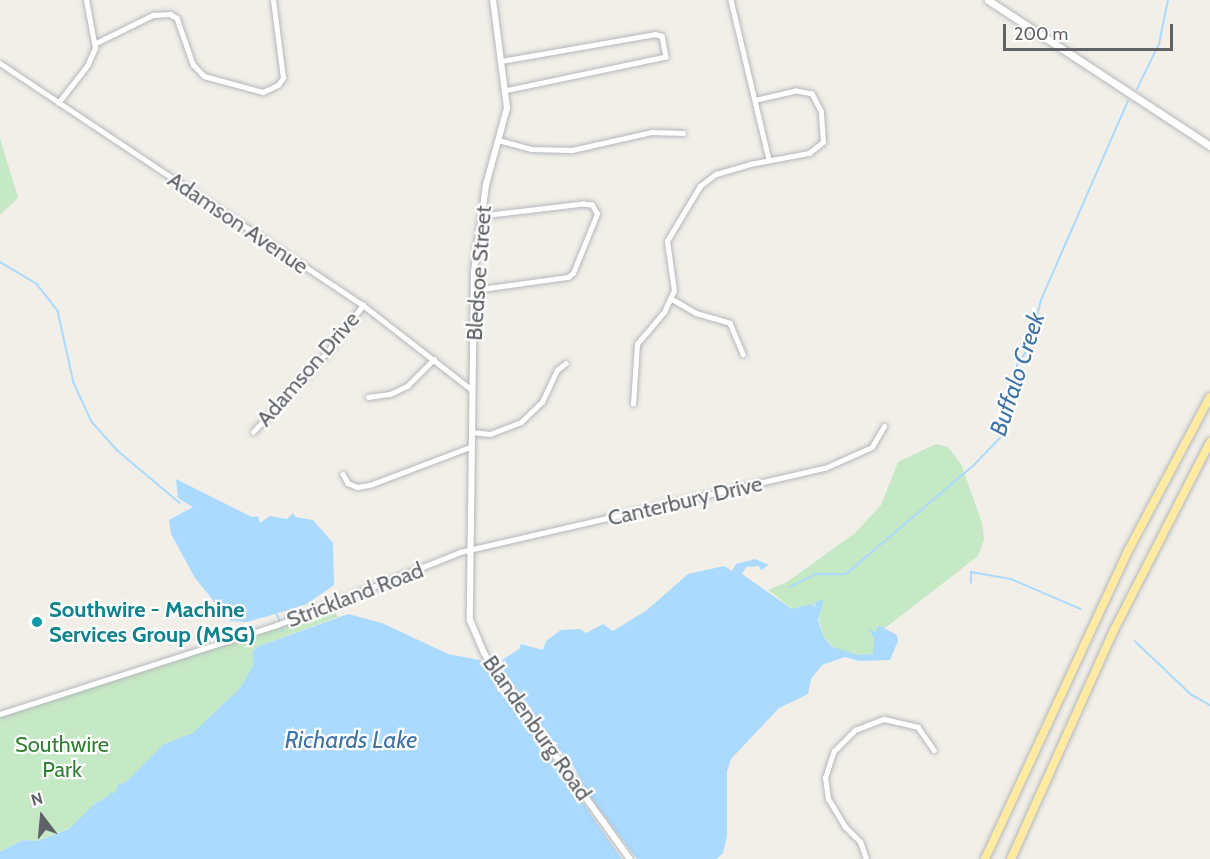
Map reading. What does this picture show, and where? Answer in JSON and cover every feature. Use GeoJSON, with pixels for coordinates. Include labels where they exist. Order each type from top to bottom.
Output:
{"type":"FeatureCollection","features":[{"type":"Feature","properties":{"kind":"highway"},"geometry":{"type":"LineString","coordinates":[[985,859],[1128,551],[1210,397]]}},
{"type":"Feature","properties":{"kind":"highway"},"geometry":{"type":"LineString","coordinates":[[1011,859],[1114,630],[1210,442]]}},
{"type":"Feature","properties":{"kind":"main road"},"geometry":{"type":"LineString","coordinates":[[988,0],[1210,146]]}},
{"type":"Feature","properties":{"kind":"street"},"geometry":{"type":"LineString","coordinates":[[58,103],[87,66],[96,43],[86,0]]}},
{"type":"Feature","properties":{"kind":"street"},"geometry":{"type":"LineString","coordinates":[[96,43],[153,15],[170,14],[177,18],[193,64],[204,76],[263,92],[279,85],[283,78],[273,0]]}},
{"type":"Feature","properties":{"kind":"street","name":"Bledsoe Street"},"geometry":{"type":"LineString","coordinates":[[469,551],[474,290],[486,185],[507,108],[493,0]]}},
{"type":"Feature","properties":{"kind":"street"},"geometry":{"type":"LineString","coordinates":[[731,0],[770,160]]}},
{"type":"Feature","properties":{"kind":"street"},"geometry":{"type":"LineString","coordinates":[[501,61],[655,34],[662,36],[666,57],[506,91]]}},
{"type":"Feature","properties":{"kind":"street","name":"Adamson Avenue"},"geometry":{"type":"LineString","coordinates":[[0,63],[363,305],[472,390]]}},
{"type":"Feature","properties":{"kind":"street"},"geometry":{"type":"LineString","coordinates":[[633,404],[637,344],[672,299],[674,279],[667,241],[700,186],[716,174],[809,153],[823,142],[821,112],[817,99],[805,91],[757,100]]}},
{"type":"Feature","properties":{"kind":"street"},"geometry":{"type":"LineString","coordinates":[[498,140],[531,149],[572,150],[652,132],[683,132]]}},
{"type":"Feature","properties":{"kind":"street"},"geometry":{"type":"LineString","coordinates":[[474,290],[568,277],[573,273],[597,214],[592,205],[583,204],[483,216]]}},
{"type":"Feature","properties":{"kind":"street"},"geometry":{"type":"LineString","coordinates":[[672,299],[696,313],[730,323],[743,354]]}},
{"type":"Feature","properties":{"kind":"street","name":"Adamson Drive"},"geometry":{"type":"LineString","coordinates":[[253,432],[328,351],[363,305]]}},
{"type":"Feature","properties":{"kind":"street"},"geometry":{"type":"LineString","coordinates":[[368,397],[390,394],[407,386],[434,359]]}},
{"type":"Feature","properties":{"kind":"street"},"geometry":{"type":"LineString","coordinates":[[471,432],[498,432],[521,422],[542,402],[557,370],[566,363]]}},
{"type":"Feature","properties":{"kind":"street","name":"Canterbury Drive"},"geometry":{"type":"LineString","coordinates":[[469,551],[825,468],[872,447],[884,426]]}},
{"type":"Feature","properties":{"kind":"street"},"geometry":{"type":"LineString","coordinates":[[343,474],[348,483],[357,487],[370,485],[470,447]]}},
{"type":"Feature","properties":{"kind":"street","name":"Strickland Road"},"geometry":{"type":"LineString","coordinates":[[0,714],[277,625],[469,551]]}},
{"type":"Feature","properties":{"kind":"street","name":"Blandenburg Road"},"geometry":{"type":"LineString","coordinates":[[469,551],[470,620],[483,653],[630,859]]}},
{"type":"Feature","properties":{"kind":"street"},"geometry":{"type":"LineString","coordinates":[[866,859],[860,842],[832,811],[828,799],[825,778],[834,751],[855,730],[884,719],[918,727],[934,750]]}},
{"type":"Feature","properties":{"kind":"green space"},"geometry":{"type":"Polygon","coordinates":[[[0,138],[18,198],[0,215],[0,138]]]}},
{"type":"Feature","properties":{"kind":"green space"},"geometry":{"type":"Polygon","coordinates":[[[936,444],[948,447],[961,464],[982,523],[984,540],[978,556],[884,629],[877,625],[877,632],[869,630],[874,638],[874,654],[859,655],[835,649],[823,636],[816,605],[794,610],[768,590],[787,582],[855,533],[881,505],[898,462],[936,444]]]}},
{"type":"Feature","properties":{"kind":"green space","name":"Southwire Park"},"geometry":{"type":"Polygon","coordinates":[[[333,607],[338,617],[257,647],[253,651],[253,666],[240,688],[214,715],[193,733],[165,744],[114,794],[93,805],[73,827],[38,841],[23,840],[0,852],[0,717],[333,607]]]}},
{"type":"Feature","properties":{"kind":"water"},"geometry":{"type":"Polygon","coordinates":[[[176,479],[252,517],[258,516],[260,523],[270,516],[287,519],[293,513],[295,517],[313,520],[333,543],[334,585],[307,604],[247,622],[230,621],[195,578],[171,534],[169,520],[193,507],[178,498],[176,479]]]}},
{"type":"Feature","properties":{"kind":"water"},"geometry":{"type":"Polygon","coordinates":[[[755,559],[769,565],[761,570],[759,566],[746,567],[742,574],[792,609],[812,604],[815,607],[816,602],[824,599],[818,619],[823,636],[832,647],[859,655],[873,654],[874,638],[868,628],[876,632],[878,625],[897,635],[898,641],[890,660],[859,661],[845,657],[822,665],[811,679],[808,694],[779,708],[731,759],[727,771],[727,836],[723,853],[717,859],[637,859],[589,796],[574,767],[531,717],[531,708],[502,671],[502,660],[519,649],[521,644],[543,650],[546,641],[561,630],[580,629],[586,633],[603,624],[613,631],[647,610],[688,574],[724,566],[732,571],[736,564],[755,559]]]}},
{"type":"Feature","properties":{"kind":"water","name":"Richards Lake"},"geometry":{"type":"Polygon","coordinates":[[[348,614],[382,623],[448,654],[480,660],[498,682],[497,691],[510,698],[622,859],[0,859],[0,852],[23,840],[38,841],[69,829],[93,805],[109,796],[110,791],[114,794],[119,784],[125,783],[164,744],[193,733],[240,688],[253,666],[253,651],[257,647],[348,614]]]}},
{"type":"Feature","properties":{"kind":"waterway","name":"Buffalo Creek"},"geometry":{"type":"LineString","coordinates":[[1137,89],[1159,44],[1168,0]]}},
{"type":"Feature","properties":{"kind":"waterway","name":"Buffalo Creek"},"geometry":{"type":"LineString","coordinates":[[790,587],[815,574],[846,574],[974,465],[1002,436],[1018,362],[1029,349],[1041,300],[1128,101]]}},
{"type":"Feature","properties":{"kind":"waterway"},"geometry":{"type":"LineString","coordinates":[[0,262],[37,284],[58,311],[74,383],[92,422],[117,450],[180,503]]}},
{"type":"Feature","properties":{"kind":"waterway"},"geometry":{"type":"LineString","coordinates":[[971,583],[971,572],[1011,579],[1081,609]]}},
{"type":"Feature","properties":{"kind":"waterway"},"geometry":{"type":"LineString","coordinates":[[277,614],[280,621]]}},
{"type":"Feature","properties":{"kind":"waterway"},"geometry":{"type":"LineString","coordinates":[[281,626],[283,631]]}},
{"type":"Feature","properties":{"kind":"waterway"},"geometry":{"type":"LineString","coordinates":[[1135,641],[1192,695],[1210,705]]}},
{"type":"Feature","properties":{"kind":"place","name":"Southwire - Machine Services Group (MSG)"},"geometry":{"type":"Point","coordinates":[37,622]}}]}
